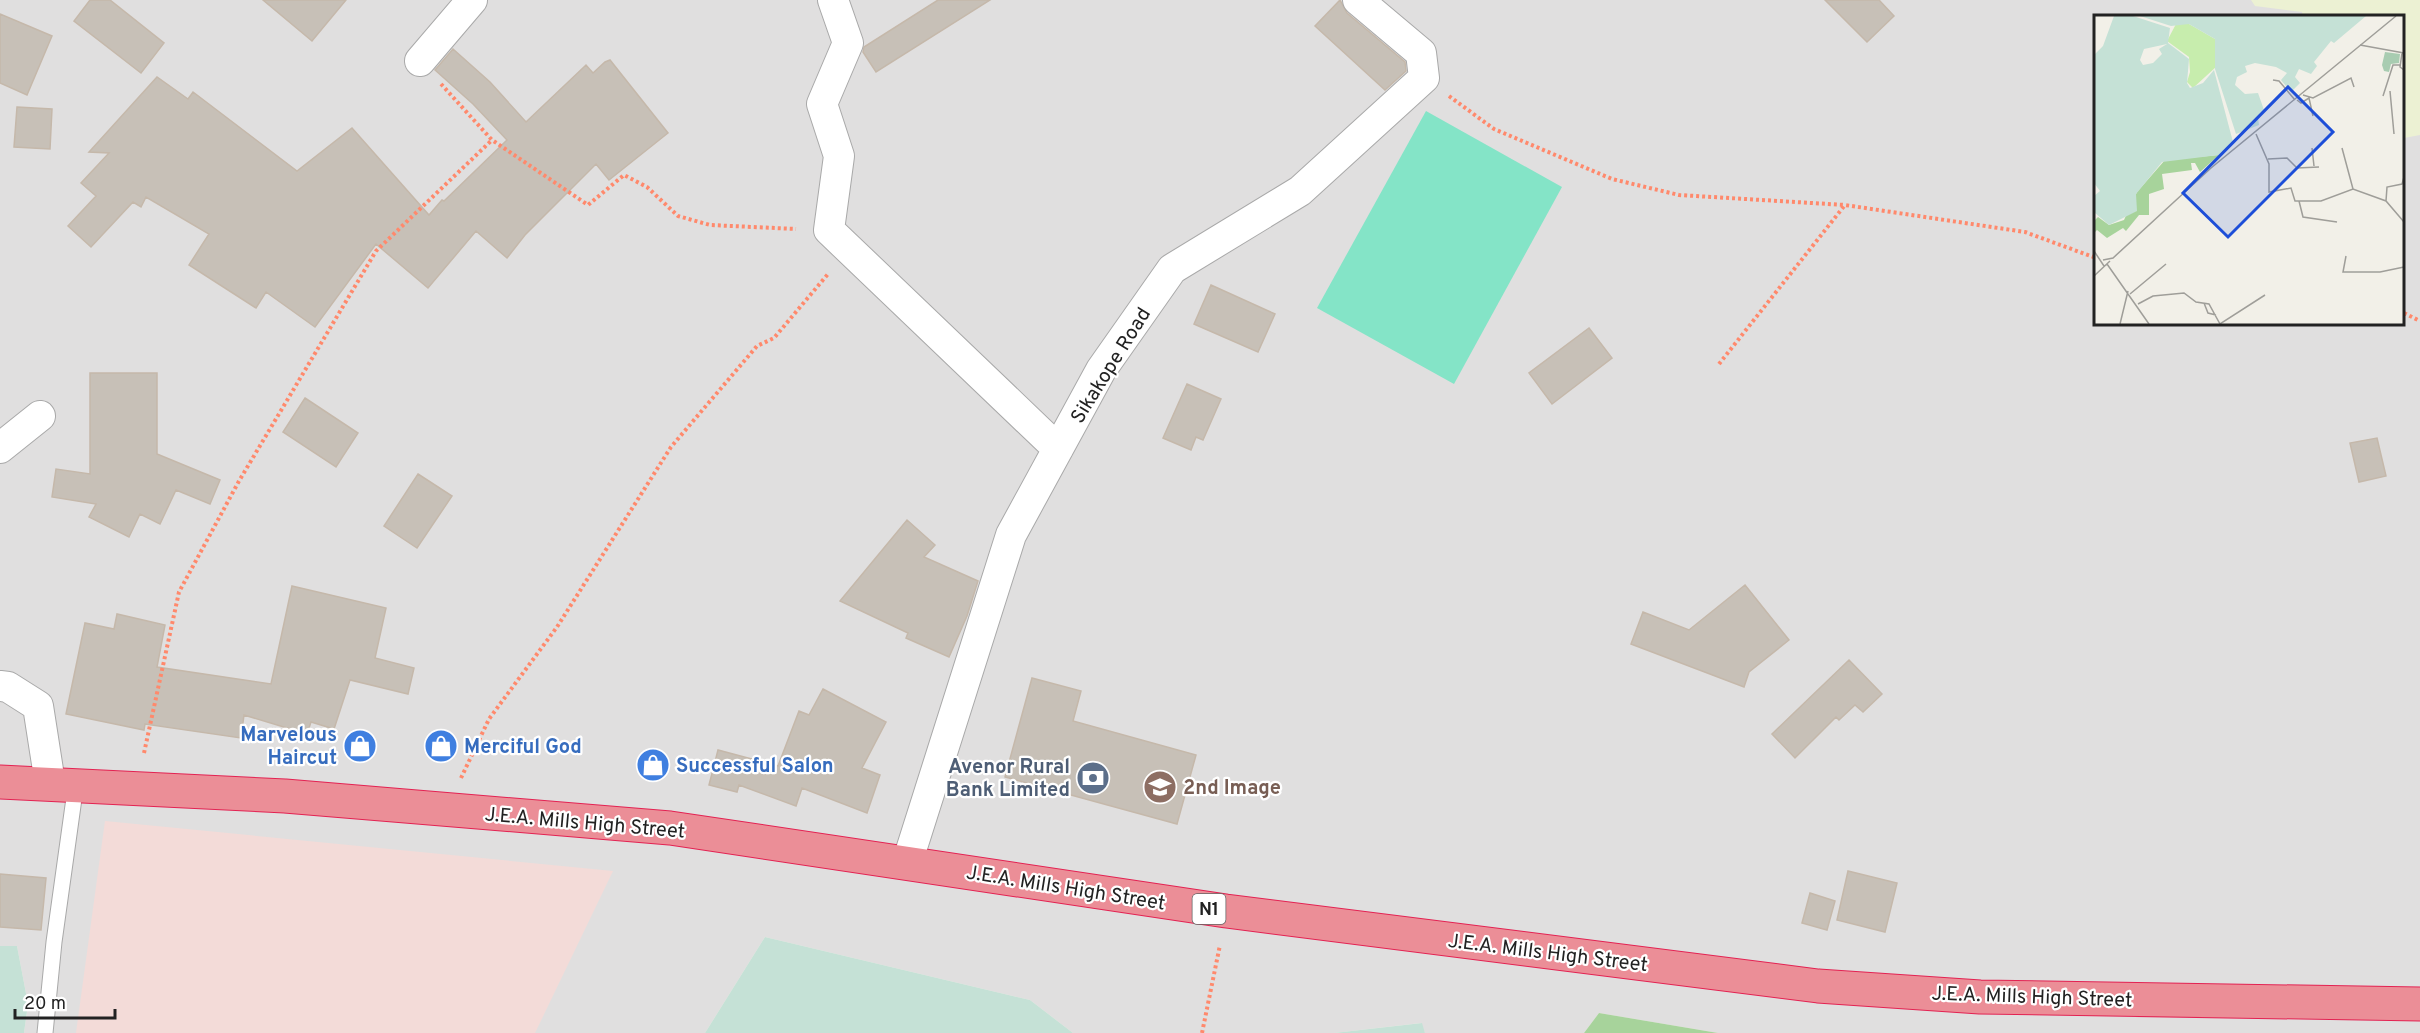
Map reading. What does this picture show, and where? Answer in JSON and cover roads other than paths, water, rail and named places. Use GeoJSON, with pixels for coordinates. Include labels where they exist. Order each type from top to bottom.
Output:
{"type":"FeatureCollection","features":[{"type":"Feature","properties":{"kind":"highway","name":"J.E.A. Mills High Street"},"geometry":{"type":"LineString","coordinates":[[0,782],[63,783],[285,796],[670,828],[1226,911],[1818,986],[1980,997],[2420,1004]]}},
{"type":"Feature","properties":{"kind":"street"},"geometry":{"type":"LineString","coordinates":[[420,61],[472,0]]}},
{"type":"Feature","properties":{"kind":"street"},"geometry":{"type":"LineString","coordinates":[[833,0],[848,43],[822,104],[839,156],[839,240],[1058,449]]}},
{"type":"Feature","properties":{"kind":"street","name":"Sikakope Road"},"geometry":{"type":"LineString","coordinates":[[906,863],[1011,535],[1101,370],[1172,269],[1300,191],[1424,78],[1421,52],[1358,0]]}},
{"type":"Feature","properties":{"kind":"street"},"geometry":{"type":"LineString","coordinates":[[0,448],[40,416]]}},
{"type":"Feature","properties":{"kind":"street"},"geometry":{"type":"LineString","coordinates":[[0,686],[8,687],[38,706],[63,783]]}},
{"type":"Feature","properties":{"kind":"lane"},"geometry":{"type":"LineString","coordinates":[[45,1033],[54,942],[63,783]]}},
{"type":"Feature","properties":{"kind":"place","name":"Marvelous Haircut"},"geometry":{"type":"Point","coordinates":[360,746]}},
{"type":"Feature","properties":{"kind":"place","name":"Merciful God"},"geometry":{"type":"Point","coordinates":[441,746]}},
{"type":"Feature","properties":{"kind":"place","name":"Successful Salon"},"geometry":{"type":"Point","coordinates":[653,765]}},
{"type":"Feature","properties":{"kind":"place","name":"Avenor Rural Bank Limited"},"geometry":{"type":"Point","coordinates":[1093,778]}},
{"type":"Feature","properties":{"kind":"place","name":"2nd Image"},"geometry":{"type":"Point","coordinates":[1160,787]}}]}
